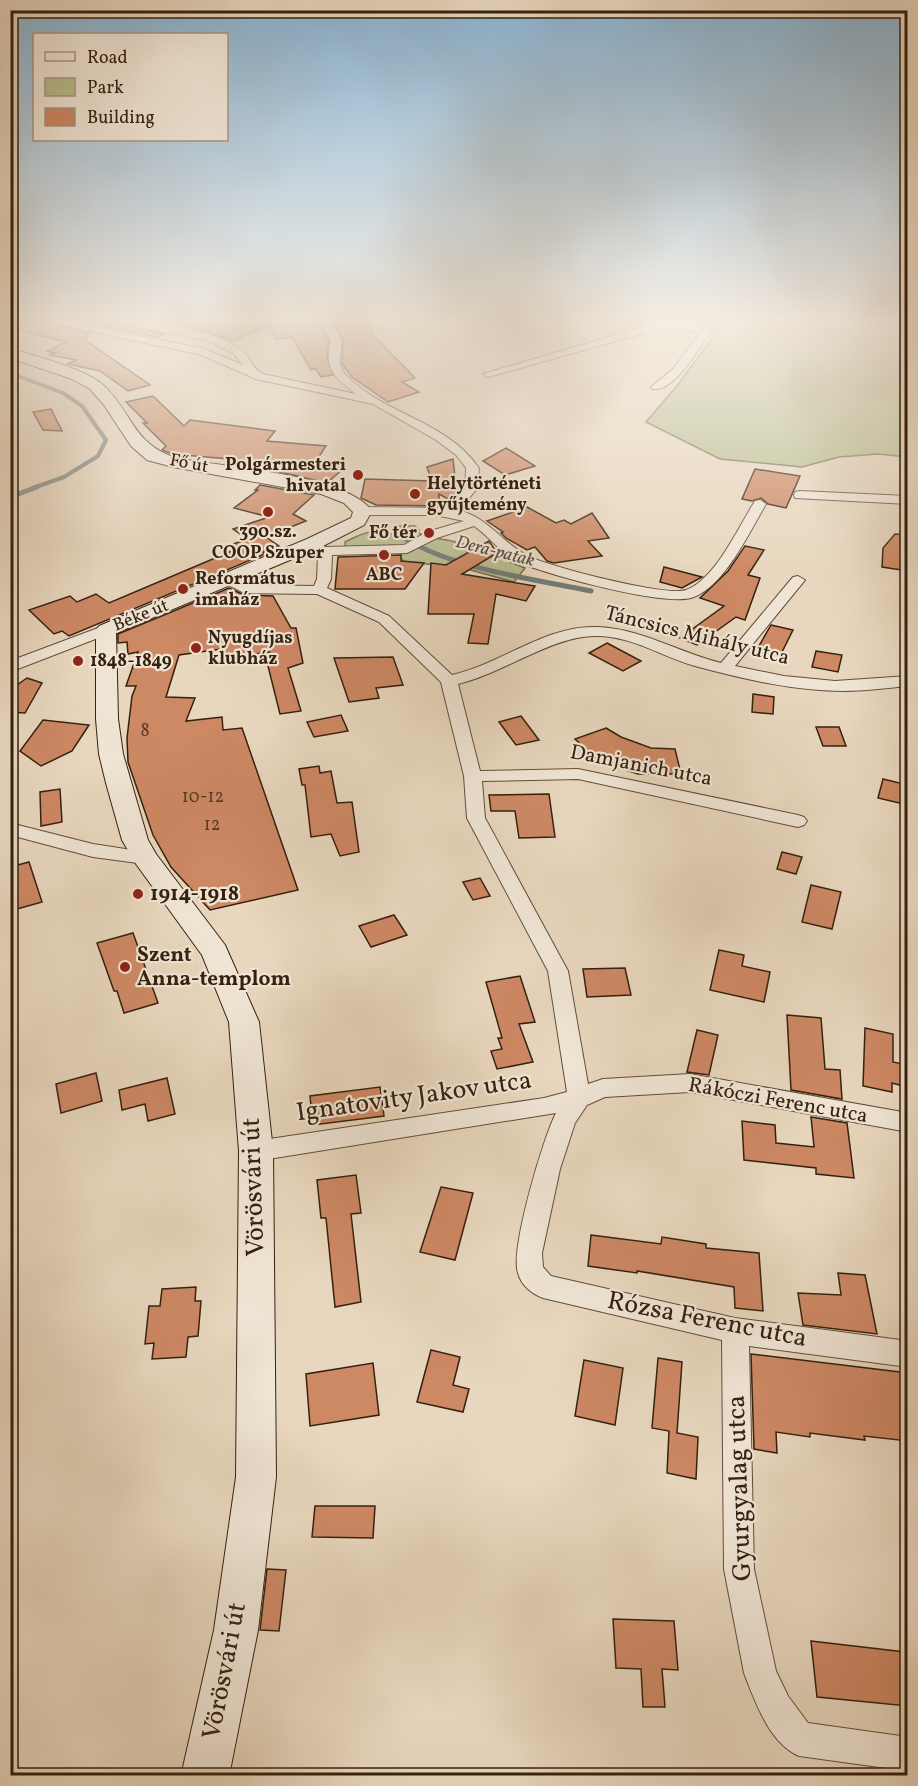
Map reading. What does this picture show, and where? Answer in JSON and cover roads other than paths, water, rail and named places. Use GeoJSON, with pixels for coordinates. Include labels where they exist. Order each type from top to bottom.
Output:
{"type":"FeatureCollection","features":[{"type":"Feature","properties":{"kind":"main road","name":"Fő út"},"geometry":{"type":"LineString","coordinates":[[110,404],[151,455],[175,462],[297,483],[345,499],[360,506],[363,511]]}},
{"type":"Feature","properties":{"kind":"main road","name":"Béke út"},"geometry":{"type":"LineString","coordinates":[[106,630],[228,581],[320,550],[358,521],[363,511]]}},
{"type":"Feature","properties":{"kind":"main road","name":"Vörösvári út"},"geometry":{"type":"LineString","coordinates":[[106,630],[107,719],[111,754],[135,840],[145,858],[215,952],[244,1022],[256,1150],[256,1477],[236,1630],[206,1776]]}},
{"type":"Feature","properties":{"kind":"street"},"geometry":{"type":"LineString","coordinates":[[380,404],[440,437],[466,459],[474,476],[474,483],[470,492],[448,513]]}},
{"type":"Feature","properties":{"kind":"street"},"geometry":{"type":"LineString","coordinates":[[800,495],[854,500],[908,500]]}},
{"type":"Feature","properties":{"kind":"street"},"geometry":{"type":"LineString","coordinates":[[363,511],[448,513],[465,516],[476,521],[513,554],[538,564],[630,588],[685,596],[697,590],[717,570],[760,504]]}},
{"type":"Feature","properties":{"kind":"street"},"geometry":{"type":"LineString","coordinates":[[319,590],[324,579],[320,550],[399,549],[414,545],[432,535],[476,521]]}},
{"type":"Feature","properties":{"kind":"street"},"geometry":{"type":"LineString","coordinates":[[383,522],[418,525],[504,544]]}},
{"type":"Feature","properties":{"kind":"street"},"geometry":{"type":"LineString","coordinates":[[726,668],[798,580]]}},
{"type":"Feature","properties":{"kind":"street"},"geometry":{"type":"LineString","coordinates":[[228,581],[244,589],[319,590],[384,619],[449,681],[472,776],[476,818],[558,971],[579,1098]]}},
{"type":"Feature","properties":{"kind":"street","name":"Béke út"},"geometry":{"type":"LineString","coordinates":[[10,667],[106,630]]}},
{"type":"Feature","properties":{"kind":"street","name":"Táncsics Mihály utca"},"geometry":{"type":"LineString","coordinates":[[449,681],[468,679],[550,643],[594,631],[610,633],[686,658],[768,677],[824,685],[863,685],[908,681]]}},
{"type":"Feature","properties":{"kind":"street","name":"Damjanich utca"},"geometry":{"type":"LineString","coordinates":[[472,776],[512,776],[547,771],[578,774],[798,821]]}},
{"type":"Feature","properties":{"kind":"street"},"geometry":{"type":"LineString","coordinates":[[10,828],[74,847],[119,856],[145,858]]}},
{"type":"Feature","properties":{"kind":"street","name":"Rákóczi Ferenc utca"},"geometry":{"type":"LineString","coordinates":[[579,1098],[603,1088],[690,1083],[908,1123]]}},
{"type":"Feature","properties":{"kind":"street","name":"Ignatovity Jakov utca"},"geometry":{"type":"LineString","coordinates":[[256,1150],[544,1107],[579,1098]]}},
{"type":"Feature","properties":{"kind":"street","name":"Rózsa Ferenc utca"},"geometry":{"type":"LineString","coordinates":[[579,1098],[564,1120],[548,1169],[529,1253],[530,1272],[543,1286],[735,1331],[908,1354]]}},
{"type":"Feature","properties":{"kind":"street","name":"Gyurgyalag utca"},"geometry":{"type":"LineString","coordinates":[[735,1331],[739,1569],[760,1674],[776,1708],[799,1738],[908,1754]]}},
{"type":"Feature","properties":{"kind":"waterway","name":"Dera-patak"},"geometry":{"type":"LineString","coordinates":[[33,488],[64,477],[98,456],[106,440],[80,404]]}},
{"type":"Feature","properties":{"kind":"waterway"},"geometry":{"type":"LineString","coordinates":[[10,497],[37,487]]}},
{"type":"Feature","properties":{"kind":"waterway","name":"Dera-patak"},"geometry":{"type":"LineString","coordinates":[[396,533],[417,545],[465,564],[591,591]]}},
{"type":"Feature","properties":{"kind":"place","name":"Polgármesteri hivatal"},"geometry":{"type":"Point","coordinates":[358,475]}},
{"type":"Feature","properties":{"kind":"place","name":"Helytörténeti gyűjtemény"},"geometry":{"type":"Point","coordinates":[415,494]}},
{"type":"Feature","properties":{"kind":"place","name":"390.sz. COOP Szuper"},"geometry":{"type":"Point","coordinates":[268,512]}},
{"type":"Feature","properties":{"kind":"place","name":"Fő tér"},"geometry":{"type":"Point","coordinates":[429,533]}},
{"type":"Feature","properties":{"kind":"place","name":"ABC"},"geometry":{"type":"Point","coordinates":[384,555]}},
{"type":"Feature","properties":{"kind":"place","name":"Református imaház"},"geometry":{"type":"Point","coordinates":[183,589]}},
{"type":"Feature","properties":{"kind":"place","name":"Nyugdíjas klubház"},"geometry":{"type":"Point","coordinates":[196,648]}},
{"type":"Feature","properties":{"kind":"place","name":"1848-1849"},"geometry":{"type":"Point","coordinates":[78,661]}},
{"type":"Feature","properties":{"kind":"place","name":"1914-1918"},"geometry":{"type":"Point","coordinates":[138,894]}},
{"type":"Feature","properties":{"kind":"place","name":"Szent Anna-templom"},"geometry":{"type":"Point","coordinates":[125,967]}}]}
